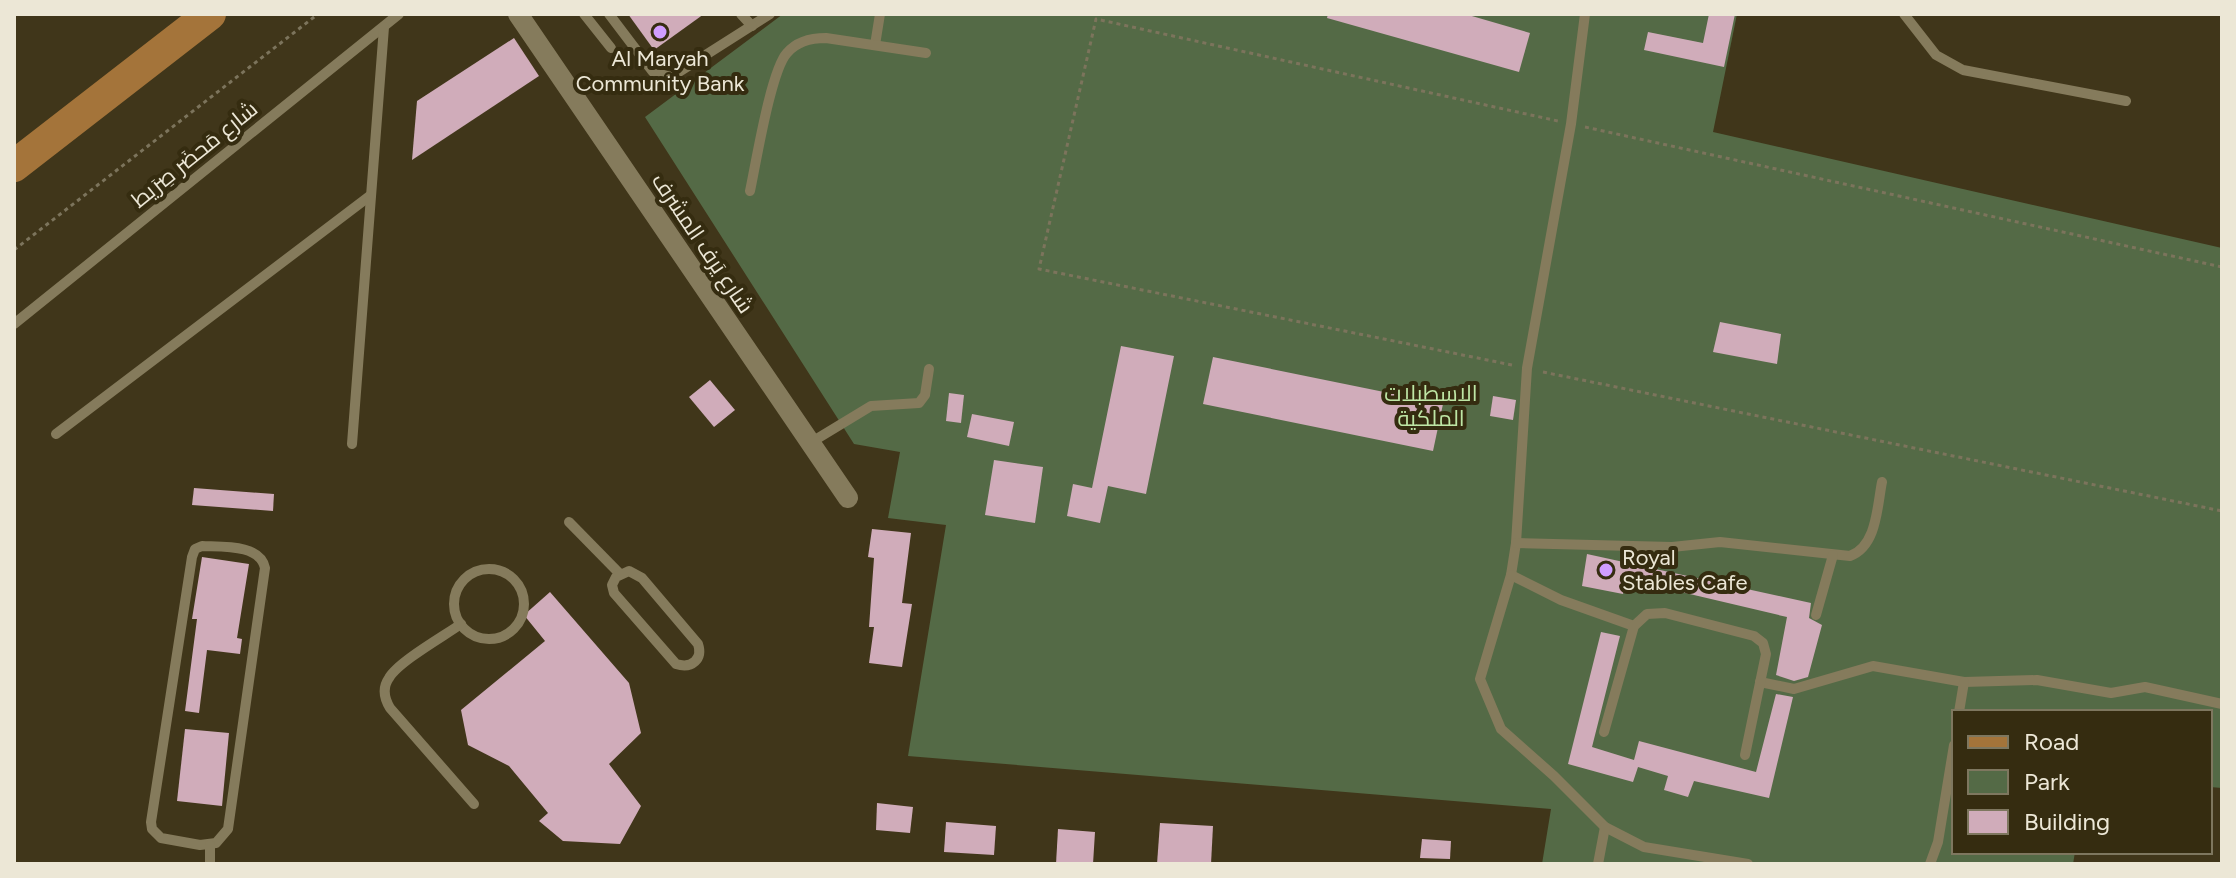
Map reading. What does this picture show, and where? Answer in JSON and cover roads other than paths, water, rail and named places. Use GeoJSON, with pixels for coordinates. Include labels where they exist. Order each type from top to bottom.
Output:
{"type":"FeatureCollection","features":[{"type":"Feature","properties":{"kind":"main road"},"geometry":{"type":"LineString","coordinates":[[14,166],[210,14]]}},
{"type":"Feature","properties":{"kind":"street","name":"شارع يَرف المشرف"},"geometry":{"type":"LineString","coordinates":[[518,14],[848,498]]}},
{"type":"Feature","properties":{"kind":"lane","name":"شارع مَحضَر صِرَيط"},"geometry":{"type":"LineString","coordinates":[[14,324],[399,14]]}},
{"type":"Feature","properties":{"kind":"lane"},"geometry":{"type":"LineString","coordinates":[[584,14],[611,48]]}},
{"type":"Feature","properties":{"kind":"lane"},"geometry":{"type":"LineString","coordinates":[[609,14],[649,67],[665,77],[682,72],[770,14]]}},
{"type":"Feature","properties":{"kind":"lane"},"geometry":{"type":"LineString","coordinates":[[741,14],[752,26]]}},
{"type":"Feature","properties":{"kind":"lane"},"geometry":{"type":"LineString","coordinates":[[875,45],[880,14]]}},
{"type":"Feature","properties":{"kind":"lane"},"geometry":{"type":"LineString","coordinates":[[1585,14],[1571,124],[1527,368],[1516,543],[1511,575],[1480,679],[1501,729],[1605,827],[1644,847],[1748,864]]}},
{"type":"Feature","properties":{"kind":"lane"},"geometry":{"type":"LineString","coordinates":[[1904,14],[1936,55],[1963,70],[2126,101]]}},
{"type":"Feature","properties":{"kind":"lane"},"geometry":{"type":"LineString","coordinates":[[352,444],[384,27]]}},
{"type":"Feature","properties":{"kind":"lane"},"geometry":{"type":"LineString","coordinates":[[750,191],[777,70],[787,52],[805,40],[815,38],[926,53]]}},
{"type":"Feature","properties":{"kind":"lane"},"geometry":{"type":"LineString","coordinates":[[56,434],[371,195]]}},
{"type":"Feature","properties":{"kind":"lane"},"geometry":{"type":"LineString","coordinates":[[810,443],[871,406],[919,403],[925,395],[929,369]]}},
{"type":"Feature","properties":{"kind":"lane"},"geometry":{"type":"LineString","coordinates":[[1516,543],[1672,547],[1720,542],[1850,556],[1867,544],[1882,482]]}},
{"type":"Feature","properties":{"kind":"lane"},"geometry":{"type":"LineString","coordinates":[[569,522],[619,573]]}},
{"type":"Feature","properties":{"kind":"lane"},"geometry":{"type":"LineString","coordinates":[[202,546],[255,552],[262,558],[265,568],[228,829],[221,839],[210,845],[161,838],[151,822],[192,553],[202,546]]}},
{"type":"Feature","properties":{"kind":"lane"},"geometry":{"type":"LineString","coordinates":[[1816,615],[1833,555]]}},
{"type":"Feature","properties":{"kind":"lane"},"geometry":{"type":"LineString","coordinates":[[484,569],[496,569],[515,580],[524,602],[518,624],[509,632],[498,637],[481,638],[461,624],[455,613],[454,601],[464,579],[484,569]]}},
{"type":"Feature","properties":{"kind":"lane"},"geometry":{"type":"LineString","coordinates":[[629,571],[642,578],[698,644],[700,654],[695,662],[686,666],[676,664],[617,597],[612,585],[619,573],[629,571]]}},
{"type":"Feature","properties":{"kind":"lane"},"geometry":{"type":"LineString","coordinates":[[1511,575],[1561,600],[1634,626]]}},
{"type":"Feature","properties":{"kind":"lane"},"geometry":{"type":"LineString","coordinates":[[1604,732],[1634,626],[1647,614],[1656,612],[1759,638],[1766,648],[1745,755]]}},
{"type":"Feature","properties":{"kind":"lane"},"geometry":{"type":"LineString","coordinates":[[461,624],[391,674],[385,694],[390,708],[474,804]]}},
{"type":"Feature","properties":{"kind":"lane"},"geometry":{"type":"LineString","coordinates":[[1760,682],[1794,689],[1873,666],[1964,682],[2037,680],[2111,693],[2145,687],[2222,704]]}},
{"type":"Feature","properties":{"kind":"lane"},"geometry":{"type":"LineString","coordinates":[[1959,710],[1964,682]]}},
{"type":"Feature","properties":{"kind":"lane"},"geometry":{"type":"LineString","coordinates":[[1930,864],[1938,842],[1952,757]]}},
{"type":"Feature","properties":{"kind":"lane"},"geometry":{"type":"LineString","coordinates":[[1598,864],[1605,827]]}},
{"type":"Feature","properties":{"kind":"lane"},"geometry":{"type":"LineString","coordinates":[[210,845],[210,864]]}},
{"type":"Feature","properties":{"kind":"place","name":"Al Maryah Community Bank"},"geometry":{"type":"Point","coordinates":[660,32]}},
{"type":"Feature","properties":{"kind":"place","name":"Royal Stables Cafe"},"geometry":{"type":"Point","coordinates":[1606,570]}},
{"type":"Feature","properties":{"kind":"park label","name":"الاسطبلات الملكية"},"geometry":{"type":"Point","coordinates":[1431,406]}}]}
